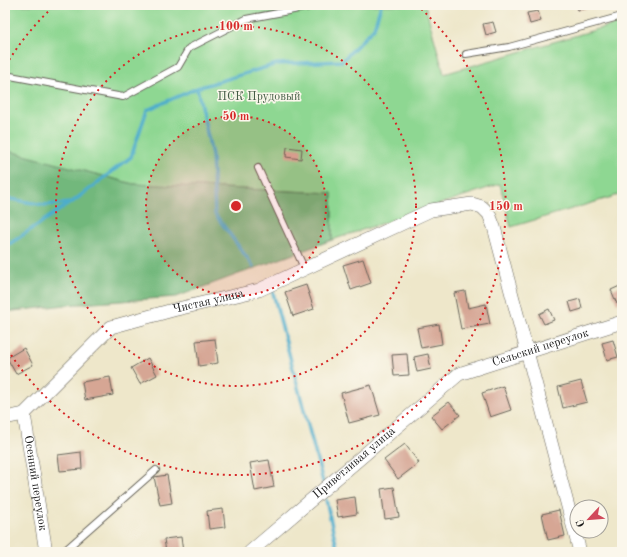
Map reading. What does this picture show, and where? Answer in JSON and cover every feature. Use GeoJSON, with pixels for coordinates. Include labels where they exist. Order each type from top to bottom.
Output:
{"type":"FeatureCollection","features":[{"type":"Feature","properties":{"kind":"street","name":"Чистая улица"},"geometry":{"type":"LineString","coordinates":[[24,414],[111,327],[173,310],[259,290],[305,270],[431,210],[472,204],[482,208],[489,214],[580,552]]}},
{"type":"Feature","properties":{"kind":"street","name":"Сельский переулок"},"geometry":{"type":"LineString","coordinates":[[459,374],[527,351],[622,322]]}},
{"type":"Feature","properties":{"kind":"street","name":"Приветливая улица"},"geometry":{"type":"LineString","coordinates":[[250,552],[459,374]]}},
{"type":"Feature","properties":{"kind":"street"},"geometry":{"type":"LineString","coordinates":[[5,418],[24,414]]}},
{"type":"Feature","properties":{"kind":"street","name":"Осенний переулок"},"geometry":{"type":"LineString","coordinates":[[24,414],[46,552]]}},
{"type":"Feature","properties":{"kind":"lane"},"geometry":{"type":"LineString","coordinates":[[5,75],[123,97],[178,67],[189,48],[246,19],[320,5]]}},
{"type":"Feature","properties":{"kind":"lane"},"geometry":{"type":"LineString","coordinates":[[466,54],[509,47],[622,16]]}},
{"type":"Feature","properties":{"kind":"lane"},"geometry":{"type":"LineString","coordinates":[[258,168],[305,270]]}},
{"type":"Feature","properties":{"kind":"lane"},"geometry":{"type":"LineString","coordinates":[[63,552],[156,470]]}},
{"type":"Feature","properties":{"kind":"green space","name":"ПСК Прудовый"},"geometry":{"type":"Polygon","coordinates":[[[5,5],[425,5],[444,74],[622,22],[622,194],[511,227],[500,184],[332,240],[332,193],[133,184],[5,150],[5,5]]]}},
{"type":"Feature","properties":{"kind":"green space"},"geometry":{"type":"Polygon","coordinates":[[[5,150],[133,184],[332,193],[332,240],[176,297],[66,305],[5,312],[5,150]]]}},
{"type":"Feature","properties":{"kind":"building"},"geometry":{"type":"Polygon","coordinates":[[[576,5],[587,5],[588,8],[578,10],[576,5]]]}},
{"type":"Feature","properties":{"kind":"building"},"geometry":{"type":"Polygon","coordinates":[[[538,11],[541,21],[530,24],[527,13],[538,11]]]}},
{"type":"Feature","properties":{"kind":"building"},"geometry":{"type":"Polygon","coordinates":[[[493,22],[496,32],[486,35],[483,24],[493,22]]]}},
{"type":"Feature","properties":{"kind":"building"},"geometry":{"type":"Polygon","coordinates":[[[287,147],[302,149],[301,159],[286,157],[287,147]]]}},
{"type":"Feature","properties":{"kind":"building"},"geometry":{"type":"Polygon","coordinates":[[[363,259],[371,283],[351,290],[343,265],[363,259]]]}},
{"type":"Feature","properties":{"kind":"building"},"geometry":{"type":"Polygon","coordinates":[[[306,285],[314,309],[293,316],[285,292],[306,285]]]}},
{"type":"Feature","properties":{"kind":"building"},"geometry":{"type":"Polygon","coordinates":[[[622,285],[622,301],[617,304],[611,290],[622,285]]]}},
{"type":"Feature","properties":{"kind":"building"},"geometry":{"type":"Polygon","coordinates":[[[465,291],[468,308],[486,304],[490,324],[461,329],[454,293],[465,291]]]}},
{"type":"Feature","properties":{"kind":"building"},"geometry":{"type":"Polygon","coordinates":[[[580,299],[582,309],[572,312],[569,302],[580,299]]]}},
{"type":"Feature","properties":{"kind":"building"},"geometry":{"type":"Polygon","coordinates":[[[549,309],[554,320],[544,324],[539,314],[549,309]]]}},
{"type":"Feature","properties":{"kind":"building"},"geometry":{"type":"Polygon","coordinates":[[[439,324],[442,344],[421,348],[417,328],[439,324]]]}},
{"type":"Feature","properties":{"kind":"building"},"geometry":{"type":"Polygon","coordinates":[[[215,339],[218,363],[199,366],[196,341],[215,339]]]}},
{"type":"Feature","properties":{"kind":"building"},"geometry":{"type":"Polygon","coordinates":[[[613,340],[618,357],[607,360],[602,343],[613,340]]]}},
{"type":"Feature","properties":{"kind":"building"},"geometry":{"type":"Polygon","coordinates":[[[24,348],[33,365],[16,374],[7,358],[24,348]]]}},
{"type":"Feature","properties":{"kind":"building"},"geometry":{"type":"Polygon","coordinates":[[[407,354],[409,375],[394,376],[392,355],[407,354]]]}},
{"type":"Feature","properties":{"kind":"building"},"geometry":{"type":"Polygon","coordinates":[[[428,354],[431,369],[417,372],[414,357],[428,354]]]}},
{"type":"Feature","properties":{"kind":"building"},"geometry":{"type":"Polygon","coordinates":[[[148,358],[157,375],[140,384],[131,368],[148,358]]]}},
{"type":"Feature","properties":{"kind":"building"},"geometry":{"type":"Polygon","coordinates":[[[110,377],[113,395],[85,400],[82,382],[110,377]]]}},
{"type":"Feature","properties":{"kind":"building"},"geometry":{"type":"Polygon","coordinates":[[[581,381],[587,402],[563,408],[558,387],[581,381]]]}},
{"type":"Feature","properties":{"kind":"building"},"geometry":{"type":"Polygon","coordinates":[[[371,385],[380,415],[349,423],[341,393],[371,385]]]}},
{"type":"Feature","properties":{"kind":"building"},"geometry":{"type":"Polygon","coordinates":[[[503,386],[511,410],[490,417],[482,393],[503,386]]]}},
{"type":"Feature","properties":{"kind":"building"},"geometry":{"type":"Polygon","coordinates":[[[449,402],[460,415],[442,429],[431,416],[449,402]]]}},
{"type":"Feature","properties":{"kind":"building"},"geometry":{"type":"Polygon","coordinates":[[[405,444],[419,463],[398,479],[384,460],[405,444]]]}},
{"type":"Feature","properties":{"kind":"building"},"geometry":{"type":"Polygon","coordinates":[[[81,452],[82,469],[60,471],[58,455],[81,452]]]}},
{"type":"Feature","properties":{"kind":"building"},"geometry":{"type":"Polygon","coordinates":[[[269,460],[274,487],[255,491],[250,463],[269,460]]]}},
{"type":"Feature","properties":{"kind":"building"},"geometry":{"type":"Polygon","coordinates":[[[167,475],[172,503],[160,505],[154,477],[167,475]]]}},
{"type":"Feature","properties":{"kind":"building"},"geometry":{"type":"Polygon","coordinates":[[[394,487],[399,517],[385,519],[381,489],[394,487]]]}},
{"type":"Feature","properties":{"kind":"building"},"geometry":{"type":"Polygon","coordinates":[[[355,497],[357,514],[338,517],[335,500],[355,497]]]}},
{"type":"Feature","properties":{"kind":"building"},"geometry":{"type":"Polygon","coordinates":[[[223,509],[225,527],[209,529],[207,511],[223,509]]]}},
{"type":"Feature","properties":{"kind":"building"},"geometry":{"type":"Polygon","coordinates":[[[559,510],[565,536],[548,540],[542,514],[559,510]]]}},
{"type":"Feature","properties":{"kind":"building"},"geometry":{"type":"Polygon","coordinates":[[[181,537],[183,552],[166,552],[164,539],[181,537]]]}},
{"type":"Feature","properties":{"kind":"building"},"geometry":{"type":"Polygon","coordinates":[[[285,547],[286,552],[271,552],[285,547]]]}},
{"type":"Feature","properties":{"kind":"waterway"},"geometry":{"type":"LineString","coordinates":[[5,198],[44,205],[71,203],[131,157],[147,110],[197,88],[277,64],[342,61],[374,28],[381,5]]}},
{"type":"Feature","properties":{"kind":"waterway"},"geometry":{"type":"LineString","coordinates":[[197,88],[212,155],[215,214],[253,266]]}},
{"type":"Feature","properties":{"kind":"waterway"},"geometry":{"type":"LineString","coordinates":[[5,247],[70,203]]}},
{"type":"Feature","properties":{"kind":"waterway"},"geometry":{"type":"LineString","coordinates":[[272,289],[323,482]]}},
{"type":"Feature","properties":{"kind":"waterway"},"geometry":{"type":"LineString","coordinates":[[326,500],[338,552]]}}]}
